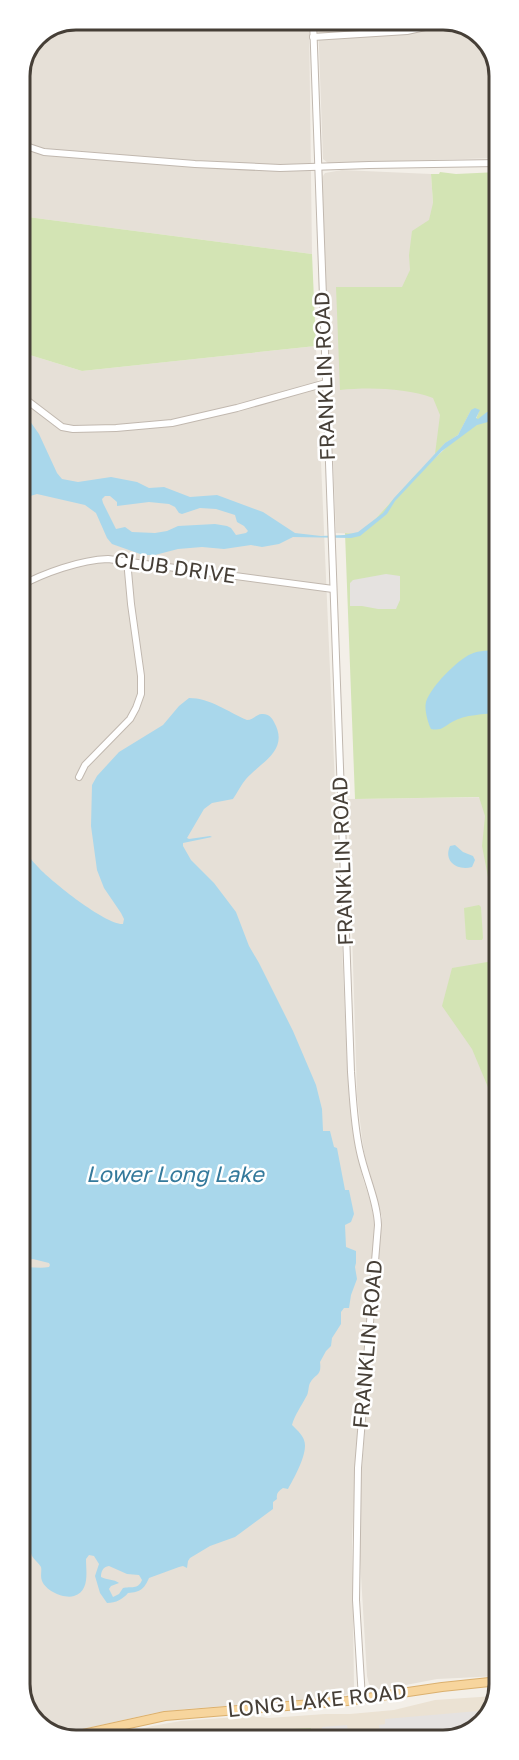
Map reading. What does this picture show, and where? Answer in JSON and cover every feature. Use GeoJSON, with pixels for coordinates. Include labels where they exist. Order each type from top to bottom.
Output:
{"type":"FeatureCollection","features":[{"type":"Feature","properties":{"kind":"main road","name":"LONG LAKE ROAD"},"geometry":{"type":"LineString","coordinates":[[101,1730],[165,1716],[362,1699],[442,1687],[489,1683]]}},
{"type":"Feature","properties":{"kind":"street","name":"FRANKLIN ROAD"},"geometry":{"type":"LineString","coordinates":[[313,30],[351,1072],[359,1149],[377,1211],[378,1225],[358,1468],[356,1600],[362,1699]]}},
{"type":"Feature","properties":{"kind":"street"},"geometry":{"type":"LineString","coordinates":[[313,37],[412,30]]}},
{"type":"Feature","properties":{"kind":"street"},"geometry":{"type":"LineString","coordinates":[[30,148],[52,153],[288,168],[489,163]]}},
{"type":"Feature","properties":{"kind":"street"},"geometry":{"type":"LineString","coordinates":[[30,402],[63,427],[105,428],[172,423],[237,408],[326,383]]}},
{"type":"Feature","properties":{"kind":"street","name":"CLUB DRIVE"},"geometry":{"type":"LineString","coordinates":[[30,582],[91,561],[108,559],[333,589]]}},
{"type":"Feature","properties":{"kind":"street"},"geometry":{"type":"LineString","coordinates":[[79,777],[85,765],[130,719],[140,698],[142,681],[127,560]]}},
{"type":"Feature","properties":{"kind":"shaded area"},"geometry":{"type":"Polygon","coordinates":[[[76,30],[309,30],[312,254],[30,217],[30,76],[33,58],[43,43],[58,33],[76,30]]]}},
{"type":"Feature","properties":{"kind":"shaded area"},"geometry":{"type":"Polygon","coordinates":[[[318,30],[446,30],[461,33],[480,48],[487,61],[489,76],[489,158],[328,163],[323,159],[318,30]]]}},
{"type":"Feature","properties":{"kind":"shaded area"},"geometry":{"type":"Polygon","coordinates":[[[342,170],[431,174],[438,276],[489,395],[489,405],[418,472],[369,526],[356,534],[336,533],[322,182],[325,173],[342,170]]]}},
{"type":"Feature","properties":{"kind":"shaded area"},"geometry":{"type":"Polygon","coordinates":[[[316,346],[347,1063],[354,1138],[375,1226],[359,1397],[352,1542],[354,1689],[349,1694],[336,1697],[154,1713],[73,1730],[58,1727],[39,1712],[32,1699],[30,1684],[30,355],[82,371],[316,346]]]}},
{"type":"Feature","properties":{"kind":"shaded area"},"geometry":{"type":"Polygon","coordinates":[[[386,574],[400,576],[400,600],[396,609],[350,606],[350,583],[353,580],[386,574]]]}},
{"type":"Feature","properties":{"kind":"shaded area"},"geometry":{"type":"Polygon","coordinates":[[[489,797],[489,1676],[437,1679],[385,1689],[374,1689],[369,1684],[367,1676],[360,1559],[361,1480],[382,1217],[366,1164],[357,1096],[348,799],[489,797]]]}},
{"type":"Feature","properties":{"kind":"shaded area"},"geometry":{"type":"Polygon","coordinates":[[[487,1697],[476,1717],[461,1727],[443,1730],[138,1730],[181,1721],[394,1710],[435,1700],[487,1697]]]}},
{"type":"Feature","properties":{"kind":"shaded area"},"geometry":{"type":"Polygon","coordinates":[[[481,1711],[461,1727],[443,1730],[379,1730],[379,1725],[385,1724],[385,1719],[481,1711]]]}},
{"type":"Feature","properties":{"kind":"shaded area"},"geometry":{"type":"Polygon","coordinates":[[[347,1725],[348,1730],[322,1730],[322,1727],[347,1725]]]}},
{"type":"Feature","properties":{"kind":"green space"},"geometry":{"type":"Polygon","coordinates":[[[440,172],[456,174],[489,172],[489,879],[482,846],[485,816],[479,797],[355,799],[345,533],[356,534],[369,526],[418,472],[476,419],[479,412],[471,410],[458,435],[445,443],[435,454],[440,415],[433,398],[387,389],[340,390],[336,287],[402,287],[410,270],[412,231],[429,220],[433,203],[431,174],[440,172]]]}},
{"type":"Feature","properties":{"kind":"green space"},"geometry":{"type":"Polygon","coordinates":[[[30,217],[312,254],[316,346],[82,371],[30,355],[30,217]]]}},
{"type":"Feature","properties":{"kind":"green space"},"geometry":{"type":"Polygon","coordinates":[[[479,905],[483,938],[482,940],[468,940],[466,939],[464,908],[479,905]]]}},
{"type":"Feature","properties":{"kind":"green space"},"geometry":{"type":"Polygon","coordinates":[[[489,962],[489,1090],[472,1049],[442,1006],[452,968],[489,962]]]}},
{"type":"Feature","properties":{"kind":"green space"},"geometry":{"type":"Polygon","coordinates":[[[311,1728],[311,1730],[272,1730],[311,1728]]]}},
{"type":"Feature","properties":{"kind":"water"},"geometry":{"type":"Polygon","coordinates":[[[475,408],[480,410],[476,418],[478,419],[489,411],[489,422],[477,425],[442,451],[395,501],[387,514],[360,536],[351,538],[293,537],[279,544],[262,547],[251,545],[224,549],[202,547],[143,555],[112,544],[96,513],[85,505],[37,494],[30,496],[30,421],[62,479],[78,482],[111,477],[137,482],[149,488],[164,487],[190,497],[217,495],[263,512],[295,533],[321,536],[344,535],[358,532],[383,513],[445,443],[458,435],[471,410],[475,408]],[[110,496],[102,499],[116,529],[125,527],[132,532],[155,533],[178,526],[215,524],[231,528],[236,535],[248,531],[237,522],[235,515],[216,509],[200,508],[182,514],[169,504],[149,502],[117,506],[117,502],[110,496]]]}},
{"type":"Feature","properties":{"kind":"water"},"geometry":{"type":"Polygon","coordinates":[[[489,650],[489,713],[463,717],[440,729],[431,729],[426,705],[429,696],[438,682],[452,668],[465,657],[489,650]]]}},
{"type":"Feature","properties":{"kind":"water","name":"Lower Long Lake"},"geometry":{"type":"Polygon","coordinates":[[[189,698],[212,703],[247,720],[259,715],[269,715],[278,732],[276,748],[272,755],[246,779],[233,799],[212,803],[204,809],[187,838],[212,837],[183,843],[183,846],[191,860],[214,883],[236,912],[249,946],[293,1031],[316,1085],[322,1109],[323,1131],[330,1131],[334,1147],[337,1148],[345,1190],[349,1190],[354,1214],[351,1222],[345,1225],[346,1247],[356,1251],[357,1279],[349,1308],[344,1308],[341,1312],[341,1324],[332,1338],[331,1346],[320,1362],[319,1373],[310,1383],[307,1395],[293,1421],[292,1425],[304,1440],[304,1451],[291,1484],[288,1489],[283,1488],[279,1491],[277,1499],[273,1502],[273,1509],[235,1537],[210,1546],[190,1558],[187,1568],[179,1567],[149,1578],[142,1589],[128,1593],[122,1599],[107,1603],[100,1593],[95,1576],[99,1564],[94,1556],[89,1555],[86,1559],[86,1580],[83,1590],[70,1597],[56,1593],[44,1585],[41,1579],[41,1567],[31,1553],[30,1544],[30,1267],[45,1268],[50,1265],[30,1259],[30,858],[67,892],[92,910],[105,918],[123,924],[124,919],[104,888],[97,870],[91,826],[92,785],[97,776],[119,752],[163,725],[189,698]],[[109,1566],[105,1567],[101,1577],[119,1583],[109,1589],[113,1597],[123,1588],[140,1583],[142,1580],[139,1575],[127,1574],[109,1566]]]}},
{"type":"Feature","properties":{"kind":"water"},"geometry":{"type":"Polygon","coordinates":[[[455,845],[463,852],[473,856],[475,860],[472,867],[462,868],[450,861],[448,852],[450,846],[455,845]]]}}]}
